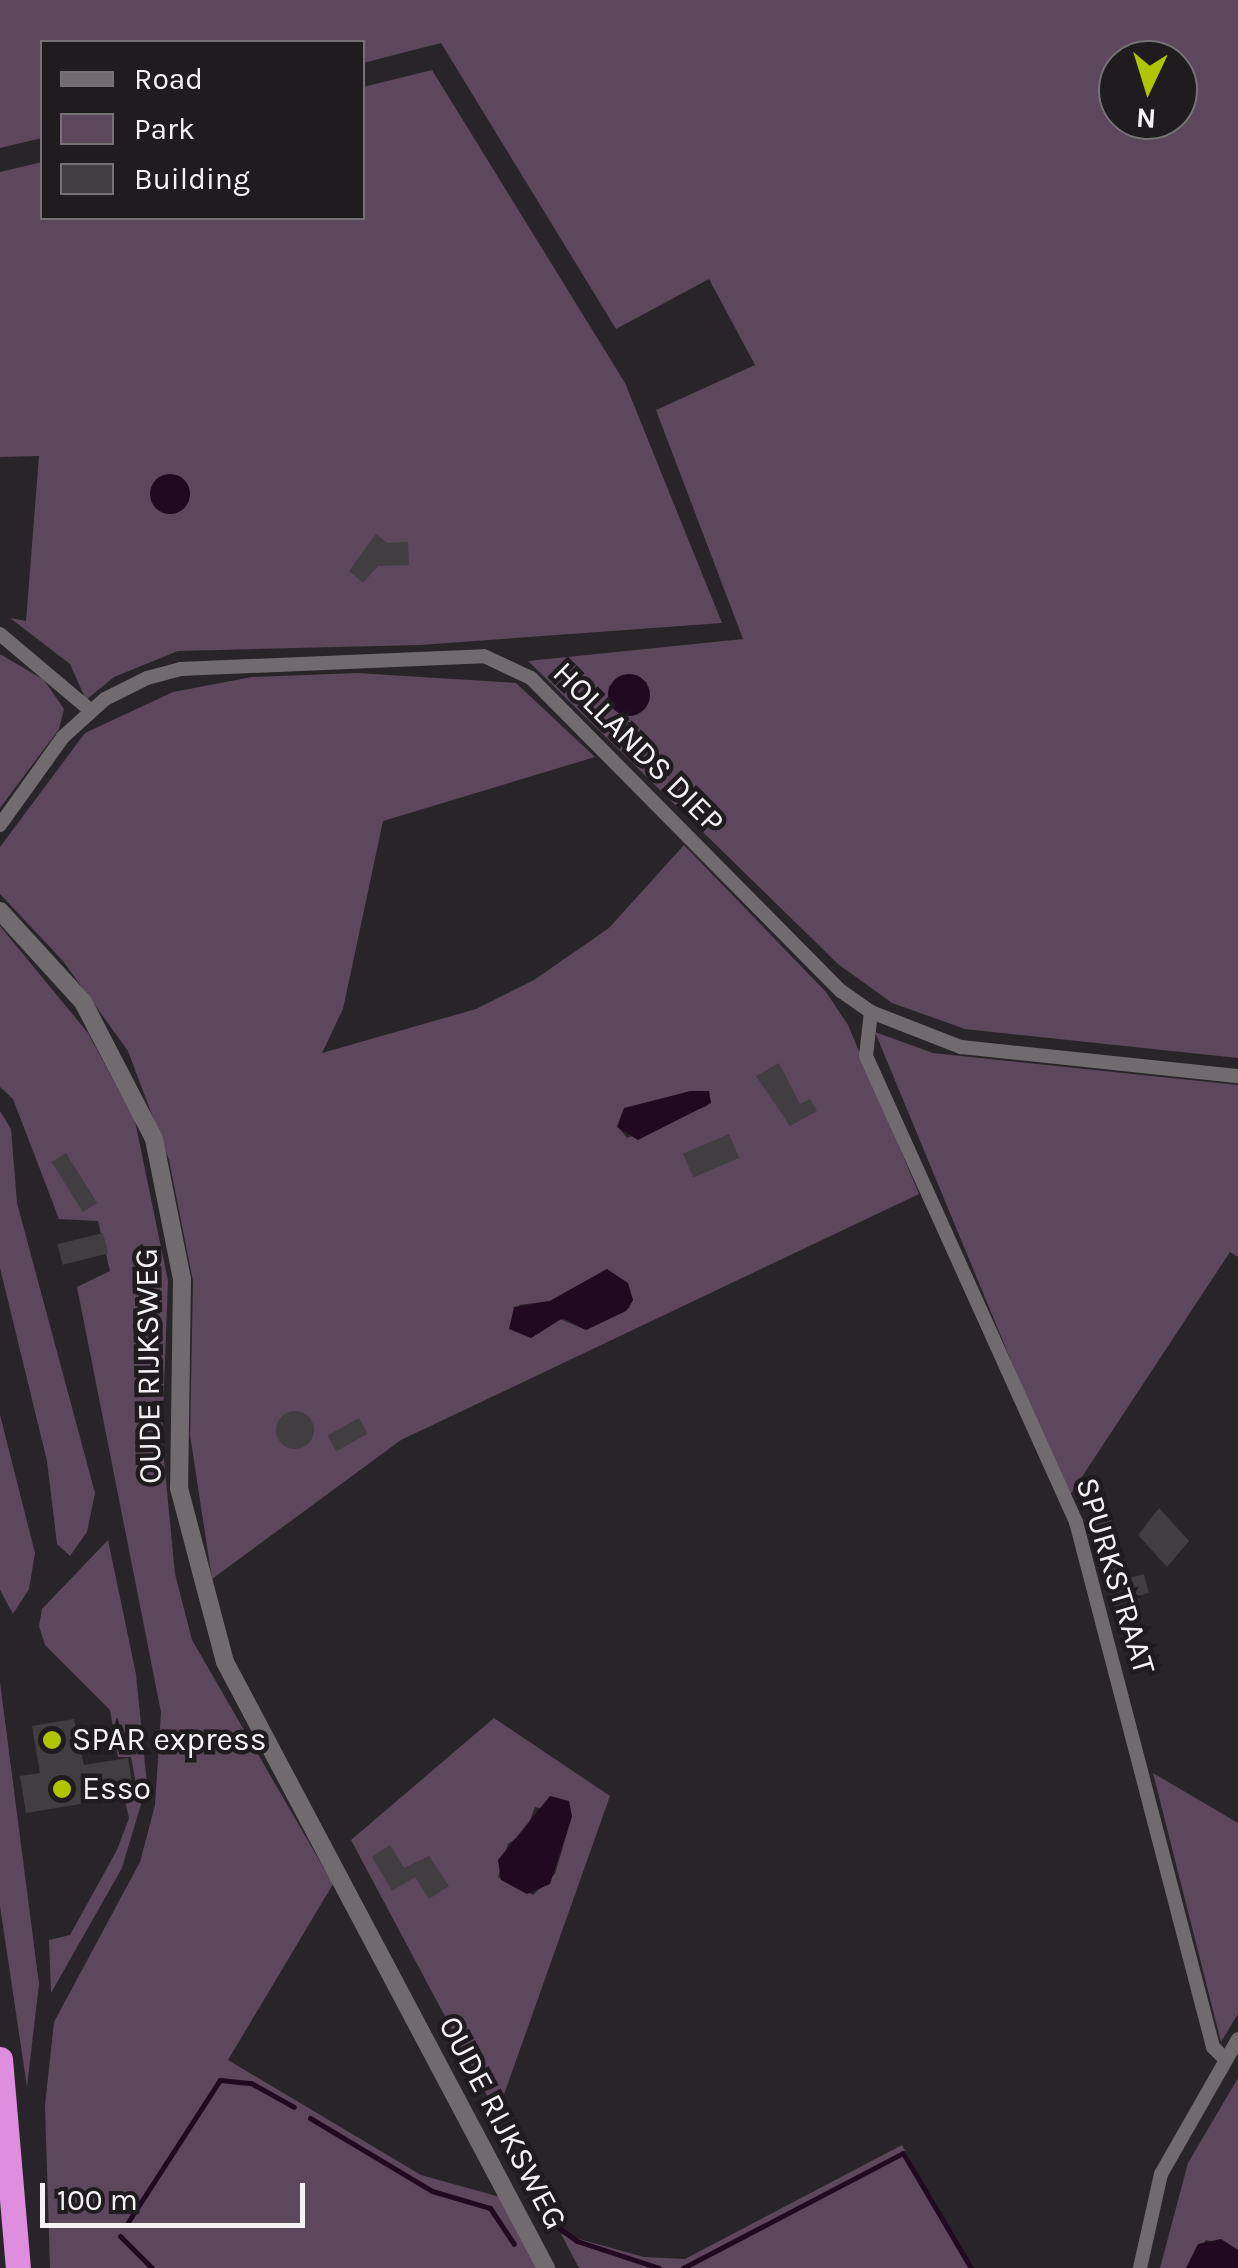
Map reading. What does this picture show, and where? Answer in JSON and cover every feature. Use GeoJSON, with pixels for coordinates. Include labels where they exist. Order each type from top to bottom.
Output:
{"type":"FeatureCollection","features":[{"type":"Feature","properties":{"kind":"highway"},"geometry":{"type":"LineString","coordinates":[[0,2059],[18,2268]]}},
{"type":"Feature","properties":{"kind":"street"},"geometry":{"type":"LineString","coordinates":[[0,634],[90,710]]}},
{"type":"Feature","properties":{"kind":"street","name":"HOLLANDS DIEP"},"geometry":{"type":"LineString","coordinates":[[0,825],[90,710],[126,687],[180,669],[484,656],[506,662],[872,1012],[961,1047],[1238,1076]]}},
{"type":"Feature","properties":{"kind":"street","name":"OUDE RIJKSWEG"},"geometry":{"type":"LineString","coordinates":[[0,912],[84,1002],[154,1139],[182,1279],[179,1488],[225,1662],[546,2268]]}},
{"type":"Feature","properties":{"kind":"street","name":"SPURKSTRAAT"},"geometry":{"type":"LineString","coordinates":[[872,1012],[866,1056],[1076,1522],[1213,2047],[1226,2060]]}},
{"type":"Feature","properties":{"kind":"street"},"geometry":{"type":"LineString","coordinates":[[1140,2268],[1161,2174],[1238,2039]]}},
{"type":"Feature","properties":{"kind":"green space"},"geometry":{"type":"Polygon","coordinates":[[[0,0],[1238,0],[1238,1058],[965,1029],[892,1003],[838,964],[528,661],[743,639],[656,410],[755,365],[709,279],[616,329],[441,43],[365,62],[365,40],[40,40],[40,138],[0,148],[0,0]],[[637,675],[609,686],[608,700],[621,715],[634,715],[647,683],[637,675]]]}},
{"type":"Feature","properties":{"kind":"green space"},"geometry":{"type":"Polygon","coordinates":[[[432,70],[625,383],[722,623],[420,645],[178,651],[114,677],[86,700],[70,664],[10,618],[26,621],[39,456],[0,457],[0,172],[40,162],[40,220],[365,220],[365,87],[432,70]]]}},
{"type":"Feature","properties":{"kind":"green space"},"geometry":{"type":"Polygon","coordinates":[[[0,654],[44,680],[64,709],[59,729],[0,808],[0,654]]]}},
{"type":"Feature","properties":{"kind":"green space"},"geometry":{"type":"Polygon","coordinates":[[[357,673],[516,683],[595,757],[383,821],[343,1009],[322,1053],[476,1009],[534,980],[609,928],[684,845],[826,992],[848,1025],[919,1194],[401,1440],[212,1579],[190,1435],[193,1281],[169,1160],[128,1051],[63,961],[0,894],[0,847],[85,733],[173,692],[252,677],[357,673]],[[691,1091],[631,1107],[618,1127],[627,1138],[707,1106],[709,1091],[691,1091]],[[607,1269],[550,1301],[519,1305],[531,1338],[560,1319],[586,1330],[629,1308],[633,1300],[607,1269]]]}},
{"type":"Feature","properties":{"kind":"green space"},"geometry":{"type":"Polygon","coordinates":[[[0,926],[88,1033],[135,1121],[168,1281],[162,1439],[175,1574],[192,1640],[333,1884],[228,2060],[421,2175],[500,2197],[538,2268],[50,2268],[45,2105],[54,2022],[140,1862],[155,1805],[161,1712],[77,1287],[110,1271],[98,1221],[59,1219],[13,1099],[0,1087],[0,926]]]}},
{"type":"Feature","properties":{"kind":"green space"},"geometry":{"type":"Polygon","coordinates":[[[875,1032],[933,1053],[1238,1085],[1238,1257],[1230,1252],[1068,1498],[875,1032]]]}},
{"type":"Feature","properties":{"kind":"green space"},"geometry":{"type":"Polygon","coordinates":[[[0,1111],[11,1129],[17,1203],[95,1493],[87,1532],[70,1556],[57,1544],[47,1461],[0,1268],[0,1111]]]}},
{"type":"Feature","properties":{"kind":"green space"},"geometry":{"type":"Polygon","coordinates":[[[0,1415],[35,1553],[29,1589],[13,1614],[0,1590],[0,1415]]]}},
{"type":"Feature","properties":{"kind":"green space"},"geometry":{"type":"Polygon","coordinates":[[[108,1540],[136,1674],[147,1784],[122,1868],[51,1993],[49,1940],[70,1935],[117,1850],[129,1818],[125,1801],[139,1800],[131,1757],[118,1757],[110,1710],[45,1645],[39,1626],[42,1609],[108,1540]]]}},
{"type":"Feature","properties":{"kind":"green space"},"geometry":{"type":"Polygon","coordinates":[[[0,1682],[39,1984],[27,2087],[0,1906],[0,1682]]]}},
{"type":"Feature","properties":{"kind":"green space"},"geometry":{"type":"Polygon","coordinates":[[[494,1718],[610,1796],[497,2114],[351,1840],[494,1718]],[[535,1807],[526,1831],[508,1844],[498,1877],[533,1895],[555,1874],[572,1816],[535,1807]]]}},
{"type":"Feature","properties":{"kind":"green space"},"geometry":{"type":"Polygon","coordinates":[[[1153,1773],[1238,1823],[1238,2014],[1221,2042],[1153,1773]]]}},
{"type":"Feature","properties":{"kind":"green space"},"geometry":{"type":"Polygon","coordinates":[[[1238,2078],[1238,2250],[1206,2240],[1186,2268],[1160,2268],[1188,2163],[1238,2078]]]}},
{"type":"Feature","properties":{"kind":"green space"},"geometry":{"type":"Polygon","coordinates":[[[902,2145],[968,2268],[579,2268],[561,2234],[644,2257],[685,2259],[902,2145]]]}},
{"type":"Feature","properties":{"kind":"shaded area"},"geometry":{"type":"Polygon","coordinates":[[[170,474],[184,480],[190,494],[184,508],[170,514],[156,508],[150,494],[156,480],[170,474]]]}},
{"type":"Feature","properties":{"kind":"shaded area"},"geometry":{"type":"Polygon","coordinates":[[[629,674],[644,680],[650,695],[644,710],[629,716],[614,710],[608,695],[614,680],[629,674]]]}},
{"type":"Feature","properties":{"kind":"shaded area"},"geometry":{"type":"Polygon","coordinates":[[[691,1091],[709,1091],[711,1103],[638,1140],[617,1127],[624,1108],[691,1091]]]}},
{"type":"Feature","properties":{"kind":"shaded area"},"geometry":{"type":"Polygon","coordinates":[[[607,1269],[628,1283],[633,1300],[626,1311],[586,1330],[563,1318],[531,1338],[509,1329],[514,1307],[550,1301],[607,1269]]]}},
{"type":"Feature","properties":{"kind":"shaded area"},"geometry":{"type":"Polygon","coordinates":[[[550,1796],[569,1801],[572,1816],[550,1884],[527,1894],[501,1880],[498,1860],[550,1796]]]}},
{"type":"Feature","properties":{"kind":"shaded area"},"geometry":{"type":"Polygon","coordinates":[[[1221,2239],[1238,2250],[1238,2268],[1186,2268],[1198,2244],[1221,2239]]]}},
{"type":"Feature","properties":{"kind":"building"},"geometry":{"type":"Polygon","coordinates":[[[376,534],[387,543],[408,542],[409,565],[378,566],[363,583],[349,571],[376,534]]]}},
{"type":"Feature","properties":{"kind":"building"},"geometry":{"type":"Polygon","coordinates":[[[779,1063],[800,1104],[810,1099],[817,1111],[790,1126],[756,1076],[779,1063]]]}},
{"type":"Feature","properties":{"kind":"building"},"geometry":{"type":"Polygon","coordinates":[[[729,1134],[739,1158],[693,1177],[683,1154],[729,1134]]]}},
{"type":"Feature","properties":{"kind":"building"},"geometry":{"type":"Polygon","coordinates":[[[66,1153],[97,1203],[83,1212],[52,1162],[66,1153]]]}},
{"type":"Feature","properties":{"kind":"building"},"geometry":{"type":"Polygon","coordinates":[[[103,1233],[108,1253],[62,1265],[57,1244],[103,1233]]]}},
{"type":"Feature","properties":{"kind":"building"},"geometry":{"type":"Polygon","coordinates":[[[295,1411],[308,1417],[314,1430],[308,1443],[295,1449],[282,1443],[276,1430],[282,1417],[295,1411]]]}},
{"type":"Feature","properties":{"kind":"building"},"geometry":{"type":"Polygon","coordinates":[[[359,1418],[368,1434],[336,1451],[328,1435],[359,1418]]]}},
{"type":"Feature","properties":{"kind":"building"},"geometry":{"type":"Polygon","coordinates":[[[1108,1508],[1128,1578],[1144,1574],[1149,1593],[1138,1596],[1142,1613],[1118,1619],[1091,1517],[1108,1508]]]}},
{"type":"Feature","properties":{"kind":"building"},"geometry":{"type":"Polygon","coordinates":[[[1159,1508],[1189,1541],[1167,1567],[1138,1535],[1159,1508]]]}},
{"type":"Feature","properties":{"kind":"building"},"geometry":{"type":"Polygon","coordinates":[[[74,1719],[84,1765],[128,1758],[134,1795],[26,1813],[20,1776],[40,1773],[32,1726],[74,1719]]]}},
{"type":"Feature","properties":{"kind":"building"},"geometry":{"type":"Polygon","coordinates":[[[390,1845],[404,1868],[429,1856],[449,1886],[429,1899],[415,1877],[392,1891],[372,1857],[390,1845]]]}},
{"type":"Feature","properties":{"kind":"waterway"},"geometry":{"type":"LineString","coordinates":[[128,2222],[220,2080],[251,2083],[294,2107]]}},
{"type":"Feature","properties":{"kind":"waterway"},"geometry":{"type":"LineString","coordinates":[[310,2118],[432,2191],[490,2208],[514,2244]]}},
{"type":"Feature","properties":{"kind":"waterway"},"geometry":{"type":"LineString","coordinates":[[683,2268],[903,2153],[971,2268]]}},
{"type":"Feature","properties":{"kind":"waterway"},"geometry":{"type":"LineString","coordinates":[[555,2225],[577,2241],[659,2268]]}},
{"type":"Feature","properties":{"kind":"waterway"},"geometry":{"type":"LineString","coordinates":[[120,2236],[152,2268]]}},
{"type":"Feature","properties":{"kind":"place","name":"SPAR express"},"geometry":{"type":"Point","coordinates":[52,1740]}},
{"type":"Feature","properties":{"kind":"place","name":"Esso"},"geometry":{"type":"Point","coordinates":[62,1789]}}]}
